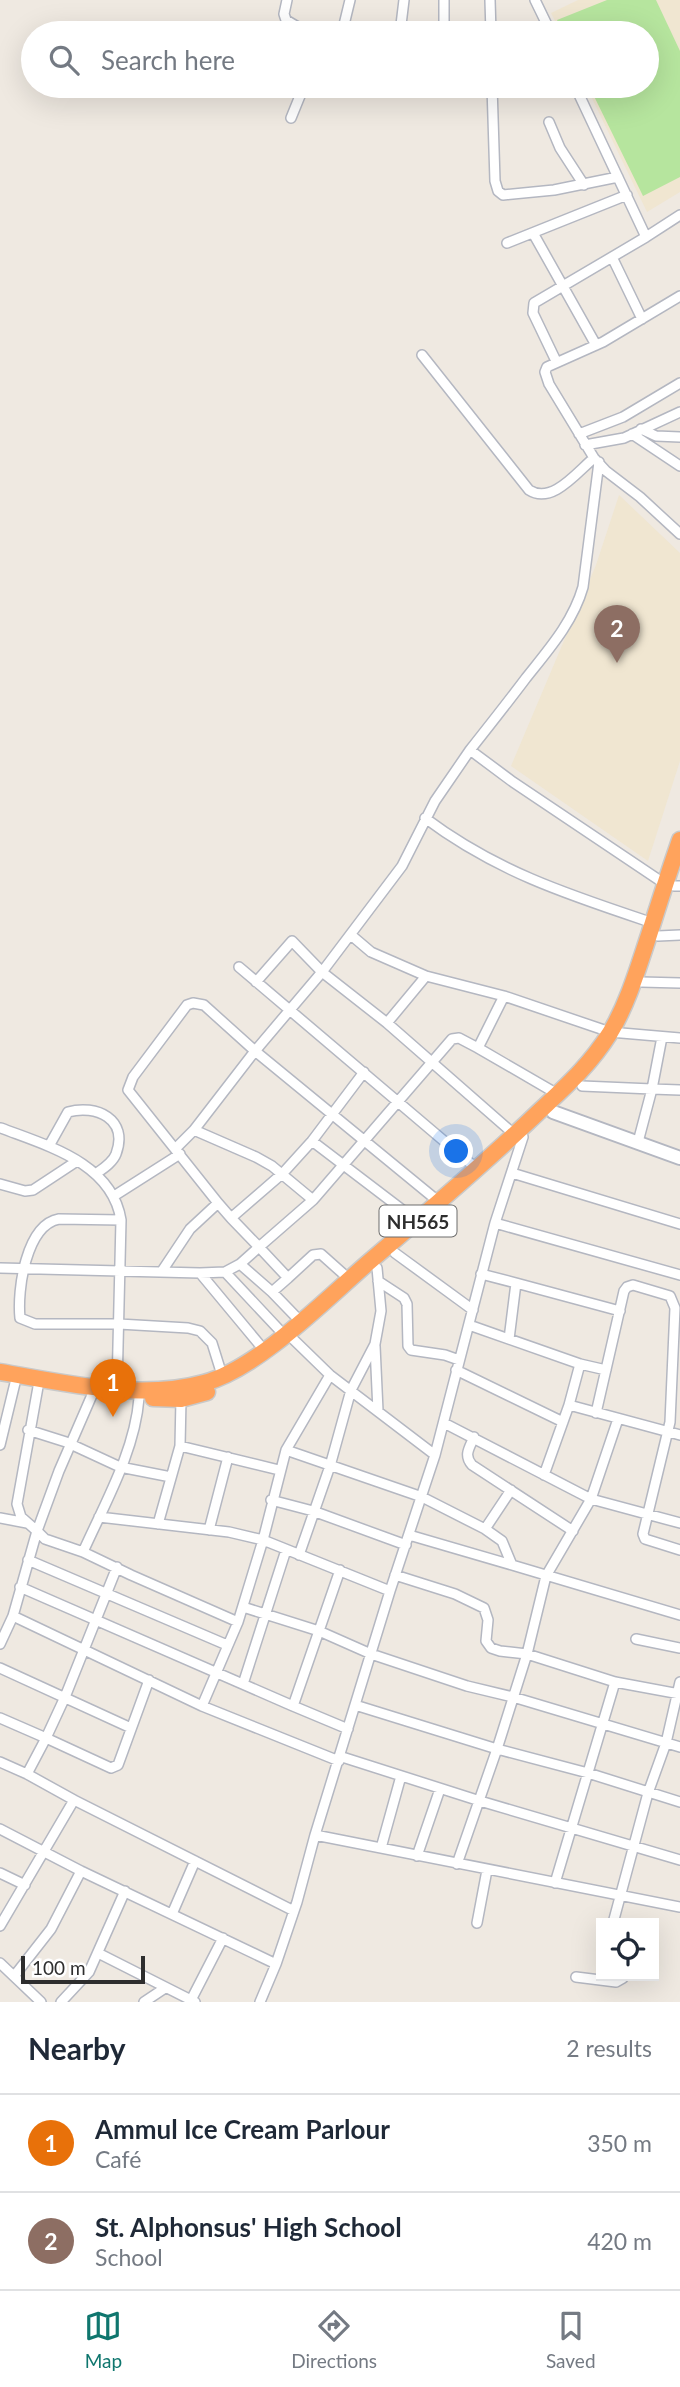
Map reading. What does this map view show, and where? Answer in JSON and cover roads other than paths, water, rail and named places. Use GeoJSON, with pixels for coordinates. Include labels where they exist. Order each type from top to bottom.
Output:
{"type":"FeatureCollection","features":[{"type":"Feature","properties":{"kind":"highway","name":"NH565"},"geometry":{"type":"LineString","coordinates":[[673,885],[680,840]]}},
{"type":"Feature","properties":{"kind":"highway","name":"NH565"},"geometry":{"type":"LineString","coordinates":[[7,1382],[92,1395],[139,1398],[181,1399],[208,1392],[225,1383],[378,1275],[395,1253],[519,1136],[615,1033],[680,868]]}},
{"type":"Feature","properties":{"kind":"highway","name":"NH565"},"geometry":{"type":"LineString","coordinates":[[0,1372],[40,1380],[117,1388],[180,1388],[222,1375],[289,1337],[300,1321],[477,1169],[553,1112],[582,1086],[630,1011],[655,929]]}},
{"type":"Feature","properties":{"kind":"street"},"geometry":{"type":"LineString","coordinates":[[287,0],[284,14],[288,21]]}},
{"type":"Feature","properties":{"kind":"street"},"geometry":{"type":"LineString","coordinates":[[345,21],[350,0]]}},
{"type":"Feature","properties":{"kind":"street"},"geometry":{"type":"LineString","coordinates":[[401,21],[404,0]]}},
{"type":"Feature","properties":{"kind":"street"},"geometry":{"type":"LineString","coordinates":[[444,0],[444,21]]}},
{"type":"Feature","properties":{"kind":"street"},"geometry":{"type":"LineString","coordinates":[[490,0],[491,21]]}},
{"type":"Feature","properties":{"kind":"street"},"geometry":{"type":"LineString","coordinates":[[535,0],[545,21]]}},
{"type":"Feature","properties":{"kind":"street"},"geometry":{"type":"LineString","coordinates":[[290,118],[299,98]]}},
{"type":"Feature","properties":{"kind":"street"},"geometry":{"type":"LineString","coordinates":[[492,98],[495,181],[498,191],[503,195],[584,185],[618,177]]}},
{"type":"Feature","properties":{"kind":"street"},"geometry":{"type":"LineString","coordinates":[[581,98],[646,237]]}},
{"type":"Feature","properties":{"kind":"street"},"geometry":{"type":"LineString","coordinates":[[549,122],[560,148],[584,185]]}},
{"type":"Feature","properties":{"kind":"street"},"geometry":{"type":"LineString","coordinates":[[507,243],[626,195]]}},
{"type":"Feature","properties":{"kind":"street"},"geometry":{"type":"LineString","coordinates":[[556,361],[533,313],[532,307],[540,297],[680,215]]}},
{"type":"Feature","properties":{"kind":"street"},"geometry":{"type":"LineString","coordinates":[[533,233],[596,345]]}},
{"type":"Feature","properties":{"kind":"street"},"geometry":{"type":"LineString","coordinates":[[612,257],[642,319]]}},
{"type":"Feature","properties":{"kind":"street"},"geometry":{"type":"LineString","coordinates":[[680,296],[596,345],[556,361],[547,367],[546,378],[596,460],[680,534]]}},
{"type":"Feature","properties":{"kind":"street"},"geometry":{"type":"LineString","coordinates":[[422,355],[529,490],[537,495],[551,494],[596,460]]}},
{"type":"Feature","properties":{"kind":"street"},"geometry":{"type":"LineString","coordinates":[[579,434],[623,417],[680,383]]}},
{"type":"Feature","properties":{"kind":"street"},"geometry":{"type":"LineString","coordinates":[[585,444],[624,438],[680,412]]}},
{"type":"Feature","properties":{"kind":"street"},"geometry":{"type":"LineString","coordinates":[[641,429],[656,436],[680,437]]}},
{"type":"Feature","properties":{"kind":"street"},"geometry":{"type":"LineString","coordinates":[[632,434],[680,466]]}},
{"type":"Feature","properties":{"kind":"street"},"geometry":{"type":"LineString","coordinates":[[114,1195],[178,1151],[255,1051],[322,972],[402,866],[425,818],[447,781],[571,617],[583,587],[596,460]]}},
{"type":"Feature","properties":{"kind":"street"},"geometry":{"type":"LineString","coordinates":[[470,750],[513,782],[673,885]]}},
{"type":"Feature","properties":{"kind":"street"},"geometry":{"type":"LineString","coordinates":[[425,818],[472,851],[499,865],[655,929],[680,935]]}},
{"type":"Feature","properties":{"kind":"street"},"geometry":{"type":"LineString","coordinates":[[351,935],[371,952],[426,976],[504,996],[615,1033],[680,1038]]}},
{"type":"Feature","properties":{"kind":"street"},"geometry":{"type":"LineString","coordinates":[[257,982],[292,941],[322,972],[433,1061],[519,1136],[512,1173],[481,1274],[435,1455],[390,1591],[294,1910],[260,2002]]}},
{"type":"Feature","properties":{"kind":"street"},"geometry":{"type":"LineString","coordinates":[[239,967],[477,1169]]}},
{"type":"Feature","properties":{"kind":"street"},"geometry":{"type":"LineString","coordinates":[[387,1023],[426,976]]}},
{"type":"Feature","properties":{"kind":"street"},"geometry":{"type":"LineString","coordinates":[[641,982],[680,984]]}},
{"type":"Feature","properties":{"kind":"street"},"geometry":{"type":"LineString","coordinates":[[478,1048],[504,996]]}},
{"type":"Feature","properties":{"kind":"street"},"geometry":{"type":"LineString","coordinates":[[288,1278],[218,1203],[128,1090],[128,1086],[187,1005],[204,1005],[255,1051],[439,1202]]}},
{"type":"Feature","properties":{"kind":"street"},"geometry":{"type":"LineString","coordinates":[[0,1268],[225,1272],[240,1264],[313,1200],[456,1037],[559,1095]]}},
{"type":"Feature","properties":{"kind":"street"},"geometry":{"type":"LineString","coordinates":[[638,1142],[662,1037]]}},
{"type":"Feature","properties":{"kind":"street"},"geometry":{"type":"LineString","coordinates":[[232,1218],[283,1174],[364,1072]]}},
{"type":"Feature","properties":{"kind":"street"},"geometry":{"type":"LineString","coordinates":[[582,1086],[680,1090]]}},
{"type":"Feature","properties":{"kind":"street"},"geometry":{"type":"LineString","coordinates":[[49,1146],[68,1112],[85,1110],[104,1113],[110,1117],[116,1129],[118,1147],[116,1156],[97,1173]]}},
{"type":"Feature","properties":{"kind":"street"},"geometry":{"type":"LineString","coordinates":[[553,1112],[680,1158]]}},
{"type":"Feature","properties":{"kind":"street"},"geometry":{"type":"LineString","coordinates":[[1,1129],[49,1146],[77,1161],[97,1173],[114,1195],[121,1220],[117,1388]]}},
{"type":"Feature","properties":{"kind":"street"},"geometry":{"type":"LineString","coordinates":[[194,1130],[256,1157],[283,1174],[313,1200]]}},
{"type":"Feature","properties":{"kind":"street"},"geometry":{"type":"LineString","coordinates":[[312,1140],[417,1221]]}},
{"type":"Feature","properties":{"kind":"street"},"geometry":{"type":"LineString","coordinates":[[0,1184],[25,1191],[33,1190],[77,1161]]}},
{"type":"Feature","properties":{"kind":"street"},"geometry":{"type":"LineString","coordinates":[[512,1173],[680,1224]]}},
{"type":"Feature","properties":{"kind":"street"},"geometry":{"type":"LineString","coordinates":[[162,1271],[190,1229],[218,1203]]}},
{"type":"Feature","properties":{"kind":"street"},"geometry":{"type":"LineString","coordinates":[[121,1220],[49,1221],[41,1228],[23,1268],[19,1314],[23,1321],[34,1324],[119,1324],[200,1331],[212,1343],[222,1375]]}},
{"type":"Feature","properties":{"kind":"street"},"geometry":{"type":"LineString","coordinates":[[495,1223],[680,1275]]}},
{"type":"Feature","properties":{"kind":"street"},"geometry":{"type":"LineString","coordinates":[[395,1253],[473,1310]]}},
{"type":"Feature","properties":{"kind":"street"},"geometry":{"type":"LineString","coordinates":[[272,1292],[313,1255],[321,1254],[349,1279]]}},
{"type":"Feature","properties":{"kind":"street"},"geometry":{"type":"LineString","coordinates":[[240,1264],[300,1321]]}},
{"type":"Feature","properties":{"kind":"street"},"geometry":{"type":"LineString","coordinates":[[225,1272],[330,1374],[435,1455]]}},
{"type":"Feature","properties":{"kind":"street"},"geometry":{"type":"LineString","coordinates":[[200,1273],[264,1350]]}},
{"type":"Feature","properties":{"kind":"street"},"geometry":{"type":"LineString","coordinates":[[481,1274],[620,1311]]}},
{"type":"Feature","properties":{"kind":"street"},"geometry":{"type":"LineString","coordinates":[[378,1275],[381,1311],[375,1344],[378,1411]]}},
{"type":"Feature","properties":{"kind":"street"},"geometry":{"type":"LineString","coordinates":[[378,1275],[404,1298],[407,1304],[408,1346],[411,1350],[459,1360]]}},
{"type":"Feature","properties":{"kind":"street"},"geometry":{"type":"LineString","coordinates":[[509,1339],[516,1283]]}},
{"type":"Feature","properties":{"kind":"street"},"geometry":{"type":"LineString","coordinates":[[596,1413],[624,1291],[630,1285],[670,1296],[674,1303],[668,1432],[646,1515],[643,1537],[680,1550]]}},
{"type":"Feature","properties":{"kind":"street"},"geometry":{"type":"LineString","coordinates":[[469,1325],[580,1364],[606,1370]]}},
{"type":"Feature","properties":{"kind":"street"},"geometry":{"type":"LineString","coordinates":[[299,1555],[330,1466],[351,1390],[375,1344]]}},
{"type":"Feature","properties":{"kind":"street"},"geometry":{"type":"LineString","coordinates":[[544,1475],[569,1405],[580,1364]]}},
{"type":"Feature","properties":{"kind":"street"},"geometry":{"type":"LineString","coordinates":[[456,1370],[563,1422]]}},
{"type":"Feature","properties":{"kind":"street"},"geometry":{"type":"LineString","coordinates":[[202,1706],[243,1607],[286,1450],[330,1374]]}},
{"type":"Feature","properties":{"kind":"street"},"geometry":{"type":"LineString","coordinates":[[0,1445],[7,1382]]}},
{"type":"Feature","properties":{"kind":"street"},"geometry":{"type":"LineString","coordinates":[[38,1387],[16,1504],[21,1517],[45,1539],[83,1552],[238,1622]]}},
{"type":"Feature","properties":{"kind":"street"},"geometry":{"type":"LineString","coordinates":[[0,1644],[3,1628],[13,1616],[37,1531],[92,1395]]}},
{"type":"Feature","properties":{"kind":"street"},"geometry":{"type":"LineString","coordinates":[[83,1552],[136,1423],[139,1398]]}},
{"type":"Feature","properties":{"kind":"street"},"geometry":{"type":"LineString","coordinates":[[158,1524],[180,1446],[181,1399]]}},
{"type":"Feature","properties":{"kind":"street"},"geometry":{"type":"LineString","coordinates":[[569,1405],[680,1435]]}},
{"type":"Feature","properties":{"kind":"street"},"geometry":{"type":"LineString","coordinates":[[457,1864],[527,1654],[546,1576],[591,1499],[618,1419]]}},
{"type":"Feature","properties":{"kind":"street"},"geometry":{"type":"LineString","coordinates":[[444,1423],[591,1499],[680,1523]]}},
{"type":"Feature","properties":{"kind":"street"},"geometry":{"type":"LineString","coordinates":[[29,1430],[72,1444],[120,1466],[171,1477]]}},
{"type":"Feature","properties":{"kind":"street"},"geometry":{"type":"LineString","coordinates":[[474,1437],[467,1454],[468,1460],[573,1531]]}},
{"type":"Feature","properties":{"kind":"street"},"geometry":{"type":"LineString","coordinates":[[180,1446],[279,1470]]}},
{"type":"Feature","properties":{"kind":"street"},"geometry":{"type":"LineString","coordinates":[[286,1450],[422,1497],[485,1528],[502,1541],[512,1565]]}},
{"type":"Feature","properties":{"kind":"street"},"geometry":{"type":"LineString","coordinates":[[209,1530],[228,1457]]}},
{"type":"Feature","properties":{"kind":"street"},"geometry":{"type":"LineString","coordinates":[[485,1528],[511,1490]]}},
{"type":"Feature","properties":{"kind":"street"},"geometry":{"type":"LineString","coordinates":[[271,1500],[313,1511],[405,1545]]}},
{"type":"Feature","properties":{"kind":"street"},"geometry":{"type":"LineString","coordinates":[[99,1517],[229,1532],[262,1540],[390,1591]]}},
{"type":"Feature","properties":{"kind":"street"},"geometry":{"type":"LineString","coordinates":[[0,1518],[28,1524]]}},
{"type":"Feature","properties":{"kind":"street"},"geometry":{"type":"LineString","coordinates":[[409,1535],[680,1615]]}},
{"type":"Feature","properties":{"kind":"street"},"geometry":{"type":"LineString","coordinates":[[243,1684],[286,1550]]}},
{"type":"Feature","properties":{"kind":"street"},"geometry":{"type":"LineString","coordinates":[[28,1560],[227,1645]]}},
{"type":"Feature","properties":{"kind":"street"},"geometry":{"type":"LineString","coordinates":[[27,1774],[65,1697],[117,1567]]}},
{"type":"Feature","properties":{"kind":"street"},"geometry":{"type":"LineString","coordinates":[[293,1706],[340,1570]]}},
{"type":"Feature","properties":{"kind":"street"},"geometry":{"type":"LineString","coordinates":[[395,1575],[455,1594],[485,1608],[488,1620],[486,1641],[500,1651],[527,1654],[615,1682],[679,1693]]}},
{"type":"Feature","properties":{"kind":"street"},"geometry":{"type":"LineString","coordinates":[[20,1587],[348,1729]]}},
{"type":"Feature","properties":{"kind":"street"},"geometry":{"type":"LineString","coordinates":[[243,1607],[319,1631],[372,1654],[467,1686],[680,1747]]}},
{"type":"Feature","properties":{"kind":"street"},"geometry":{"type":"LineString","coordinates":[[13,1616],[202,1706],[339,1758],[680,1860]]}},
{"type":"Feature","properties":{"kind":"street"},"geometry":{"type":"LineString","coordinates":[[636,1639],[680,1648]]}},
{"type":"Feature","properties":{"kind":"street"},"geometry":{"type":"LineString","coordinates":[[0,1668],[131,1728]]}},
{"type":"Feature","properties":{"kind":"street"},"geometry":{"type":"LineString","coordinates":[[0,1718],[115,1768],[121,1762],[149,1680]]}},
{"type":"Feature","properties":{"kind":"street"},"geometry":{"type":"LineString","coordinates":[[555,1883],[615,1682]]}},
{"type":"Feature","properties":{"kind":"street"},"geometry":{"type":"LineString","coordinates":[[614,1918],[648,1793],[666,1743],[680,1682]]}},
{"type":"Feature","properties":{"kind":"street"},"geometry":{"type":"LineString","coordinates":[[355,1705],[680,1802]]}},
{"type":"Feature","properties":{"kind":"street"},"geometry":{"type":"LineString","coordinates":[[0,1762],[294,1910]]}},
{"type":"Feature","properties":{"kind":"street"},"geometry":{"type":"LineString","coordinates":[[381,1848],[401,1776]]}},
{"type":"Feature","properties":{"kind":"street"},"geometry":{"type":"LineString","coordinates":[[417,1856],[440,1789]]}},
{"type":"Feature","properties":{"kind":"street"},"geometry":{"type":"LineString","coordinates":[[0,1926],[74,1800]]}},
{"type":"Feature","properties":{"kind":"street"},"geometry":{"type":"LineString","coordinates":[[0,1829],[81,1871],[276,1964]]}},
{"type":"Feature","properties":{"kind":"street"},"geometry":{"type":"LineString","coordinates":[[315,1835],[680,1907]]}},
{"type":"Feature","properties":{"kind":"street"},"geometry":{"type":"LineString","coordinates":[[172,1914],[195,1861]]}},
{"type":"Feature","properties":{"kind":"street"},"geometry":{"type":"LineString","coordinates":[[477,1923],[487,1870]]}},
{"type":"Feature","properties":{"kind":"street"},"geometry":{"type":"LineString","coordinates":[[15,1975],[51,1929],[81,1871]]}},
{"type":"Feature","properties":{"kind":"street"},"geometry":{"type":"LineString","coordinates":[[0,1873],[25,1885]]}},
{"type":"Feature","properties":{"kind":"street"},"geometry":{"type":"LineString","coordinates":[[61,2002],[84,1980],[125,1891]]}},
{"type":"Feature","properties":{"kind":"street"},"geometry":{"type":"LineString","coordinates":[[98,1953],[192,2001],[223,1938]]}},
{"type":"Feature","properties":{"kind":"street"},"geometry":{"type":"LineString","coordinates":[[0,1963],[41,2002]]}},
{"type":"Feature","properties":{"kind":"street"},"geometry":{"type":"LineString","coordinates":[[576,1977],[596,1980]]}},
{"type":"Feature","properties":{"kind":"street"},"geometry":{"type":"LineString","coordinates":[[144,2002],[165,1988]]}},
{"type":"Feature","properties":{"kind":"place","name":"St. Alphonsus' High School"},"geometry":{"type":"Point","coordinates":[617,663]}},
{"type":"Feature","properties":{"kind":"place","name":"Ammul Ice Cream Parlour"},"geometry":{"type":"Point","coordinates":[113,1417]}}]}
